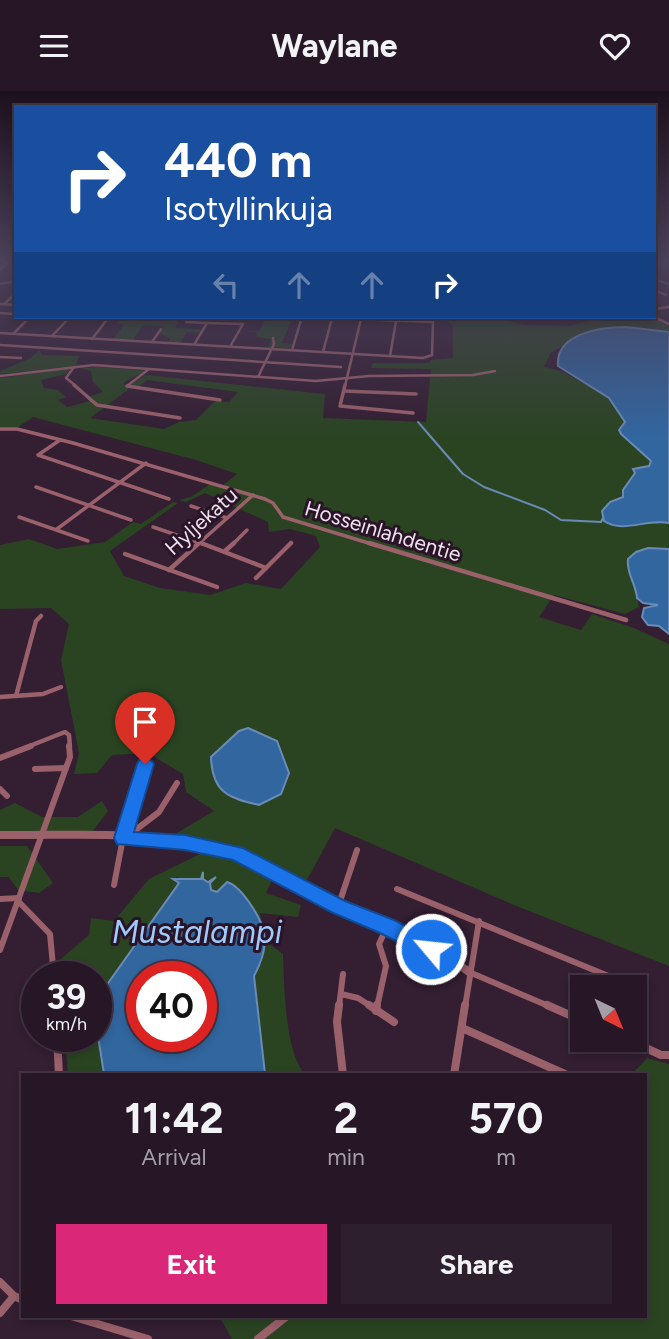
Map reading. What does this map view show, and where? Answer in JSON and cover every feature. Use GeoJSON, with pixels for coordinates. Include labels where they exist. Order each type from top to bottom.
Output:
{"type":"FeatureCollection","features":[{"type":"Feature","properties":{"kind":"street"},"geometry":{"type":"LineString","coordinates":[[14,333],[27,320]]}},
{"type":"Feature","properties":{"kind":"street"},"geometry":{"type":"LineString","coordinates":[[52,336],[67,320]]}},
{"type":"Feature","properties":{"kind":"street"},"geometry":{"type":"LineString","coordinates":[[92,339],[106,320]]}},
{"type":"Feature","properties":{"kind":"street"},"geometry":{"type":"LineString","coordinates":[[292,350],[301,320]]}},
{"type":"Feature","properties":{"kind":"street"},"geometry":{"type":"LineString","coordinates":[[323,352],[331,320]]}},
{"type":"Feature","properties":{"kind":"street"},"geometry":{"type":"LineString","coordinates":[[361,320],[341,407],[413,412]]}},
{"type":"Feature","properties":{"kind":"street"},"geometry":{"type":"LineString","coordinates":[[0,333],[430,358],[434,323],[383,320]]}},
{"type":"Feature","properties":{"kind":"street"},"geometry":{"type":"LineString","coordinates":[[390,356],[396,321]]}},
{"type":"Feature","properties":{"kind":"street"},"geometry":{"type":"LineString","coordinates":[[186,322],[244,323],[231,345]]}},
{"type":"Feature","properties":{"kind":"street"},"geometry":{"type":"LineString","coordinates":[[195,343],[206,323]]}},
{"type":"Feature","properties":{"kind":"street"},"geometry":{"type":"LineString","coordinates":[[152,342],[161,329]]}},
{"type":"Feature","properties":{"kind":"street"},"geometry":{"type":"LineString","coordinates":[[258,377],[272,348],[273,338]]}},
{"type":"Feature","properties":{"kind":"street"},"geometry":{"type":"LineString","coordinates":[[172,351],[177,344]]}},
{"type":"Feature","properties":{"kind":"street"},"geometry":{"type":"LineString","coordinates":[[0,345],[341,367]]}},
{"type":"Feature","properties":{"kind":"street"},"geometry":{"type":"LineString","coordinates":[[159,369],[168,356]]}},
{"type":"Feature","properties":{"kind":"street"},"geometry":{"type":"LineString","coordinates":[[0,357],[21,358]]}},
{"type":"Feature","properties":{"kind":"street"},"geometry":{"type":"LineString","coordinates":[[224,374],[232,360]]}},
{"type":"Feature","properties":{"kind":"street"},"geometry":{"type":"LineString","coordinates":[[0,376],[94,365],[316,381],[348,377],[463,375],[495,371]]}},
{"type":"Feature","properties":{"kind":"street"},"geometry":{"type":"LineString","coordinates":[[74,367],[66,378],[97,405],[180,418]]}},
{"type":"Feature","properties":{"kind":"street"},"geometry":{"type":"LineString","coordinates":[[149,369],[127,386],[220,400]]}},
{"type":"Feature","properties":{"kind":"street"},"geometry":{"type":"LineString","coordinates":[[344,391],[416,394]]}},
{"type":"Feature","properties":{"kind":"street","name":"Hosseinlahdentie"},"geometry":{"type":"LineString","coordinates":[[0,429],[17,429],[60,440],[253,495],[272,503],[283,517],[626,620]]}},
{"type":"Feature","properties":{"kind":"street"},"geometry":{"type":"LineString","coordinates":[[60,440],[38,455],[169,499]]}},
{"type":"Feature","properties":{"kind":"street"},"geometry":{"type":"LineString","coordinates":[[57,529],[146,463]]}},
{"type":"Feature","properties":{"kind":"street"},"geometry":{"type":"LineString","coordinates":[[36,487],[131,520]]}},
{"type":"Feature","properties":{"kind":"street","name":"Hyljekatu"},"geometry":{"type":"LineString","coordinates":[[169,570],[253,495]]}},
{"type":"Feature","properties":{"kind":"street"},"geometry":{"type":"LineString","coordinates":[[191,506],[227,518]]}},
{"type":"Feature","properties":{"kind":"street"},"geometry":{"type":"LineString","coordinates":[[19,517],[88,541]]}},
{"type":"Feature","properties":{"kind":"street"},"geometry":{"type":"LineString","coordinates":[[153,527],[266,568]]}},
{"type":"Feature","properties":{"kind":"street"},"geometry":{"type":"LineString","coordinates":[[225,551],[247,530]]}},
{"type":"Feature","properties":{"kind":"street"},"geometry":{"type":"LineString","coordinates":[[256,578],[291,543]]}},
{"type":"Feature","properties":{"kind":"street"},"geometry":{"type":"LineString","coordinates":[[125,554],[217,587]]}},
{"type":"Feature","properties":{"kind":"street"},"geometry":{"type":"LineString","coordinates":[[16,695],[36,621],[41,616]]}},
{"type":"Feature","properties":{"kind":"street"},"geometry":{"type":"LineString","coordinates":[[0,697],[43,694],[61,687]]}},
{"type":"Feature","properties":{"kind":"street"},"geometry":{"type":"LineString","coordinates":[[0,758],[65,732],[69,735],[71,745],[66,768],[0,950]]}},
{"type":"Feature","properties":{"kind":"street"},"geometry":{"type":"LineString","coordinates":[[114,885],[123,838],[145,764]]}},
{"type":"Feature","properties":{"kind":"street"},"geometry":{"type":"LineString","coordinates":[[35,769],[66,768]]}},
{"type":"Feature","properties":{"kind":"street"},"geometry":{"type":"LineString","coordinates":[[123,838],[159,813],[177,783]]}},
{"type":"Feature","properties":{"kind":"street"},"geometry":{"type":"LineString","coordinates":[[0,789],[7,796]]}},
{"type":"Feature","properties":{"kind":"street"},"geometry":{"type":"LineString","coordinates":[[0,835],[185,842],[237,853],[338,907],[387,927],[469,972],[570,1015]]}},
{"type":"Feature","properties":{"kind":"street"},"geometry":{"type":"LineString","coordinates":[[338,907],[357,849]]}},
{"type":"Feature","properties":{"kind":"street"},"geometry":{"type":"LineString","coordinates":[[397,889],[606,975]]}},
{"type":"Feature","properties":{"kind":"street"},"geometry":{"type":"LineString","coordinates":[[0,899],[19,899],[38,919],[50,934],[53,961]]}},
{"type":"Feature","properties":{"kind":"street"},"geometry":{"type":"LineString","coordinates":[[454,1073],[479,921]]}},
{"type":"Feature","properties":{"kind":"street"},"geometry":{"type":"LineString","coordinates":[[376,1011],[386,967],[379,944],[387,927]]}},
{"type":"Feature","properties":{"kind":"street"},"geometry":{"type":"LineString","coordinates":[[343,974],[337,1021],[343,1073]]}},
{"type":"Feature","properties":{"kind":"street"},"geometry":{"type":"LineString","coordinates":[[341,994],[353,995],[394,1023]]}},
{"type":"Feature","properties":{"kind":"street"},"geometry":{"type":"LineString","coordinates":[[462,1028],[562,1073]]}},
{"type":"Feature","properties":{"kind":"street"},"geometry":{"type":"LineString","coordinates":[[648,1049],[661,1055],[669,1055]]}},
{"type":"Feature","properties":{"kind":"street"},"geometry":{"type":"LineString","coordinates":[[58,1052],[59,1073]]}},
{"type":"Feature","properties":{"kind":"street"},"geometry":{"type":"LineString","coordinates":[[0,1282],[18,1298],[0,1313]]}},
{"type":"Feature","properties":{"kind":"street"},"geometry":{"type":"LineString","coordinates":[[258,1339],[284,1318]]}},
{"type":"Feature","properties":{"kind":"street"},"geometry":{"type":"LineString","coordinates":[[100,1320],[148,1339]]}},
{"type":"Feature","properties":{"kind":"green space"},"geometry":{"type":"Polygon","coordinates":[[[120,320],[179,320],[175,328],[201,329],[199,333],[187,332],[180,343],[167,343],[170,339],[160,333],[164,326],[143,325],[133,340],[113,339],[124,325],[117,323],[120,320]]]}},
{"type":"Feature","properties":{"kind":"green space"},"geometry":{"type":"Polygon","coordinates":[[[265,320],[299,320],[291,321],[282,343],[292,344],[290,348],[268,347],[271,339],[256,337],[257,332],[241,331],[259,331],[265,320]]]}},
{"type":"Feature","properties":{"kind":"green space"},"geometry":{"type":"Polygon","coordinates":[[[449,320],[505,320],[525,325],[568,326],[592,320],[657,320],[669,326],[669,332],[626,327],[594,330],[551,352],[544,367],[561,371],[604,394],[614,403],[625,422],[619,430],[621,434],[652,462],[632,477],[623,497],[610,502],[602,511],[604,521],[627,526],[654,521],[669,523],[669,549],[648,548],[635,584],[639,607],[625,614],[554,595],[539,617],[581,630],[592,614],[634,628],[669,644],[669,966],[514,905],[335,828],[307,880],[239,848],[170,837],[214,811],[186,792],[183,774],[148,753],[112,755],[97,773],[74,774],[79,753],[61,660],[69,624],[51,608],[0,609],[0,545],[29,539],[57,549],[105,542],[133,522],[141,524],[173,502],[178,503],[110,551],[124,576],[160,588],[210,595],[246,583],[281,589],[320,547],[316,536],[290,529],[269,532],[268,522],[205,493],[186,502],[179,500],[191,497],[210,484],[221,487],[237,474],[196,460],[33,417],[18,427],[0,427],[0,378],[71,368],[66,374],[41,380],[44,388],[58,390],[66,397],[58,400],[67,407],[90,401],[87,397],[103,392],[93,382],[91,371],[80,368],[145,371],[123,383],[129,389],[90,418],[164,429],[179,422],[196,420],[215,401],[229,402],[238,392],[147,380],[138,387],[130,385],[146,375],[325,394],[323,418],[426,422],[431,369],[371,368],[373,363],[429,363],[431,360],[453,358],[453,326],[449,320]],[[239,731],[211,757],[289,773],[281,748],[239,731]]]}},
{"type":"Feature","properties":{"kind":"green space"},"geometry":{"type":"Polygon","coordinates":[[[39,350],[42,355],[79,356],[76,364],[84,365],[0,374],[0,371],[31,358],[39,350]]]}},
{"type":"Feature","properties":{"kind":"green space"},"geometry":{"type":"Polygon","coordinates":[[[102,801],[108,811],[92,832],[0,832],[0,810],[15,803],[42,817],[78,817],[102,801]]]}},
{"type":"Feature","properties":{"kind":"green space"},"geometry":{"type":"Polygon","coordinates":[[[0,846],[27,846],[53,883],[39,893],[18,890],[9,877],[0,877],[0,846]]]}},
{"type":"Feature","properties":{"kind":"green space"},"geometry":{"type":"Polygon","coordinates":[[[204,852],[235,856],[275,874],[266,893],[301,905],[298,917],[260,913],[264,933],[254,910],[211,890],[211,880],[203,879],[202,876],[201,879],[185,880],[176,877],[174,879],[179,882],[140,938],[112,989],[112,961],[61,959],[89,935],[91,918],[114,921],[149,879],[204,852]]]}},
{"type":"Feature","properties":{"kind":"green space"},"geometry":{"type":"Polygon","coordinates":[[[264,940],[283,954],[290,1035],[293,1051],[304,1073],[265,1073],[254,975],[262,961],[264,940]]]}},
{"type":"Feature","properties":{"kind":"green space"},"geometry":{"type":"Polygon","coordinates":[[[413,943],[449,964],[446,971],[439,967],[434,986],[412,963],[413,943]]]}},
{"type":"Feature","properties":{"kind":"green space"},"geometry":{"type":"Polygon","coordinates":[[[66,1052],[99,1052],[104,1073],[68,1073],[66,1052]]]}},
{"type":"Feature","properties":{"kind":"green space"},"geometry":{"type":"Polygon","coordinates":[[[647,1058],[669,1064],[669,1339],[232,1339],[220,1318],[647,1318],[647,1073],[633,1073],[647,1058]]]}},
{"type":"Feature","properties":{"kind":"water"},"geometry":{"type":"Polygon","coordinates":[[[626,327],[669,332],[669,523],[620,526],[604,521],[602,511],[610,502],[623,497],[623,490],[635,473],[633,469],[649,466],[651,461],[621,434],[619,430],[625,422],[609,398],[558,366],[559,355],[572,339],[605,328],[626,327]]]}},
{"type":"Feature","properties":{"kind":"water"},"geometry":{"type":"Polygon","coordinates":[[[648,548],[669,549],[669,634],[659,626],[648,625],[642,617],[644,608],[658,605],[643,603],[637,598],[628,569],[628,559],[636,552],[648,548]]]}},
{"type":"Feature","properties":{"kind":"water"},"geometry":{"type":"Polygon","coordinates":[[[248,728],[277,741],[289,773],[281,794],[259,805],[230,796],[218,786],[212,769],[211,757],[239,731],[248,728]]]}},
{"type":"Feature","properties":{"kind":"water","name":"Mustalampi"},"geometry":{"type":"Polygon","coordinates":[[[203,872],[203,879],[208,882],[216,877],[210,883],[211,890],[217,892],[227,882],[250,903],[259,920],[265,939],[261,961],[254,976],[265,1073],[104,1073],[100,1052],[112,1052],[112,978],[179,883],[173,879],[201,879],[203,872]]]}},
{"type":"Feature","properties":{"kind":"waterway"},"geometry":{"type":"LineString","coordinates":[[418,422],[463,474],[484,487],[545,510],[561,520],[601,522],[603,518]]}},
{"type":"Feature","properties":{"kind":"route"},"geometry":{"type":"LineString","coordinates":[[145,764],[123,838],[185,842],[237,853],[338,907],[401,933],[431,949]]}}]}
